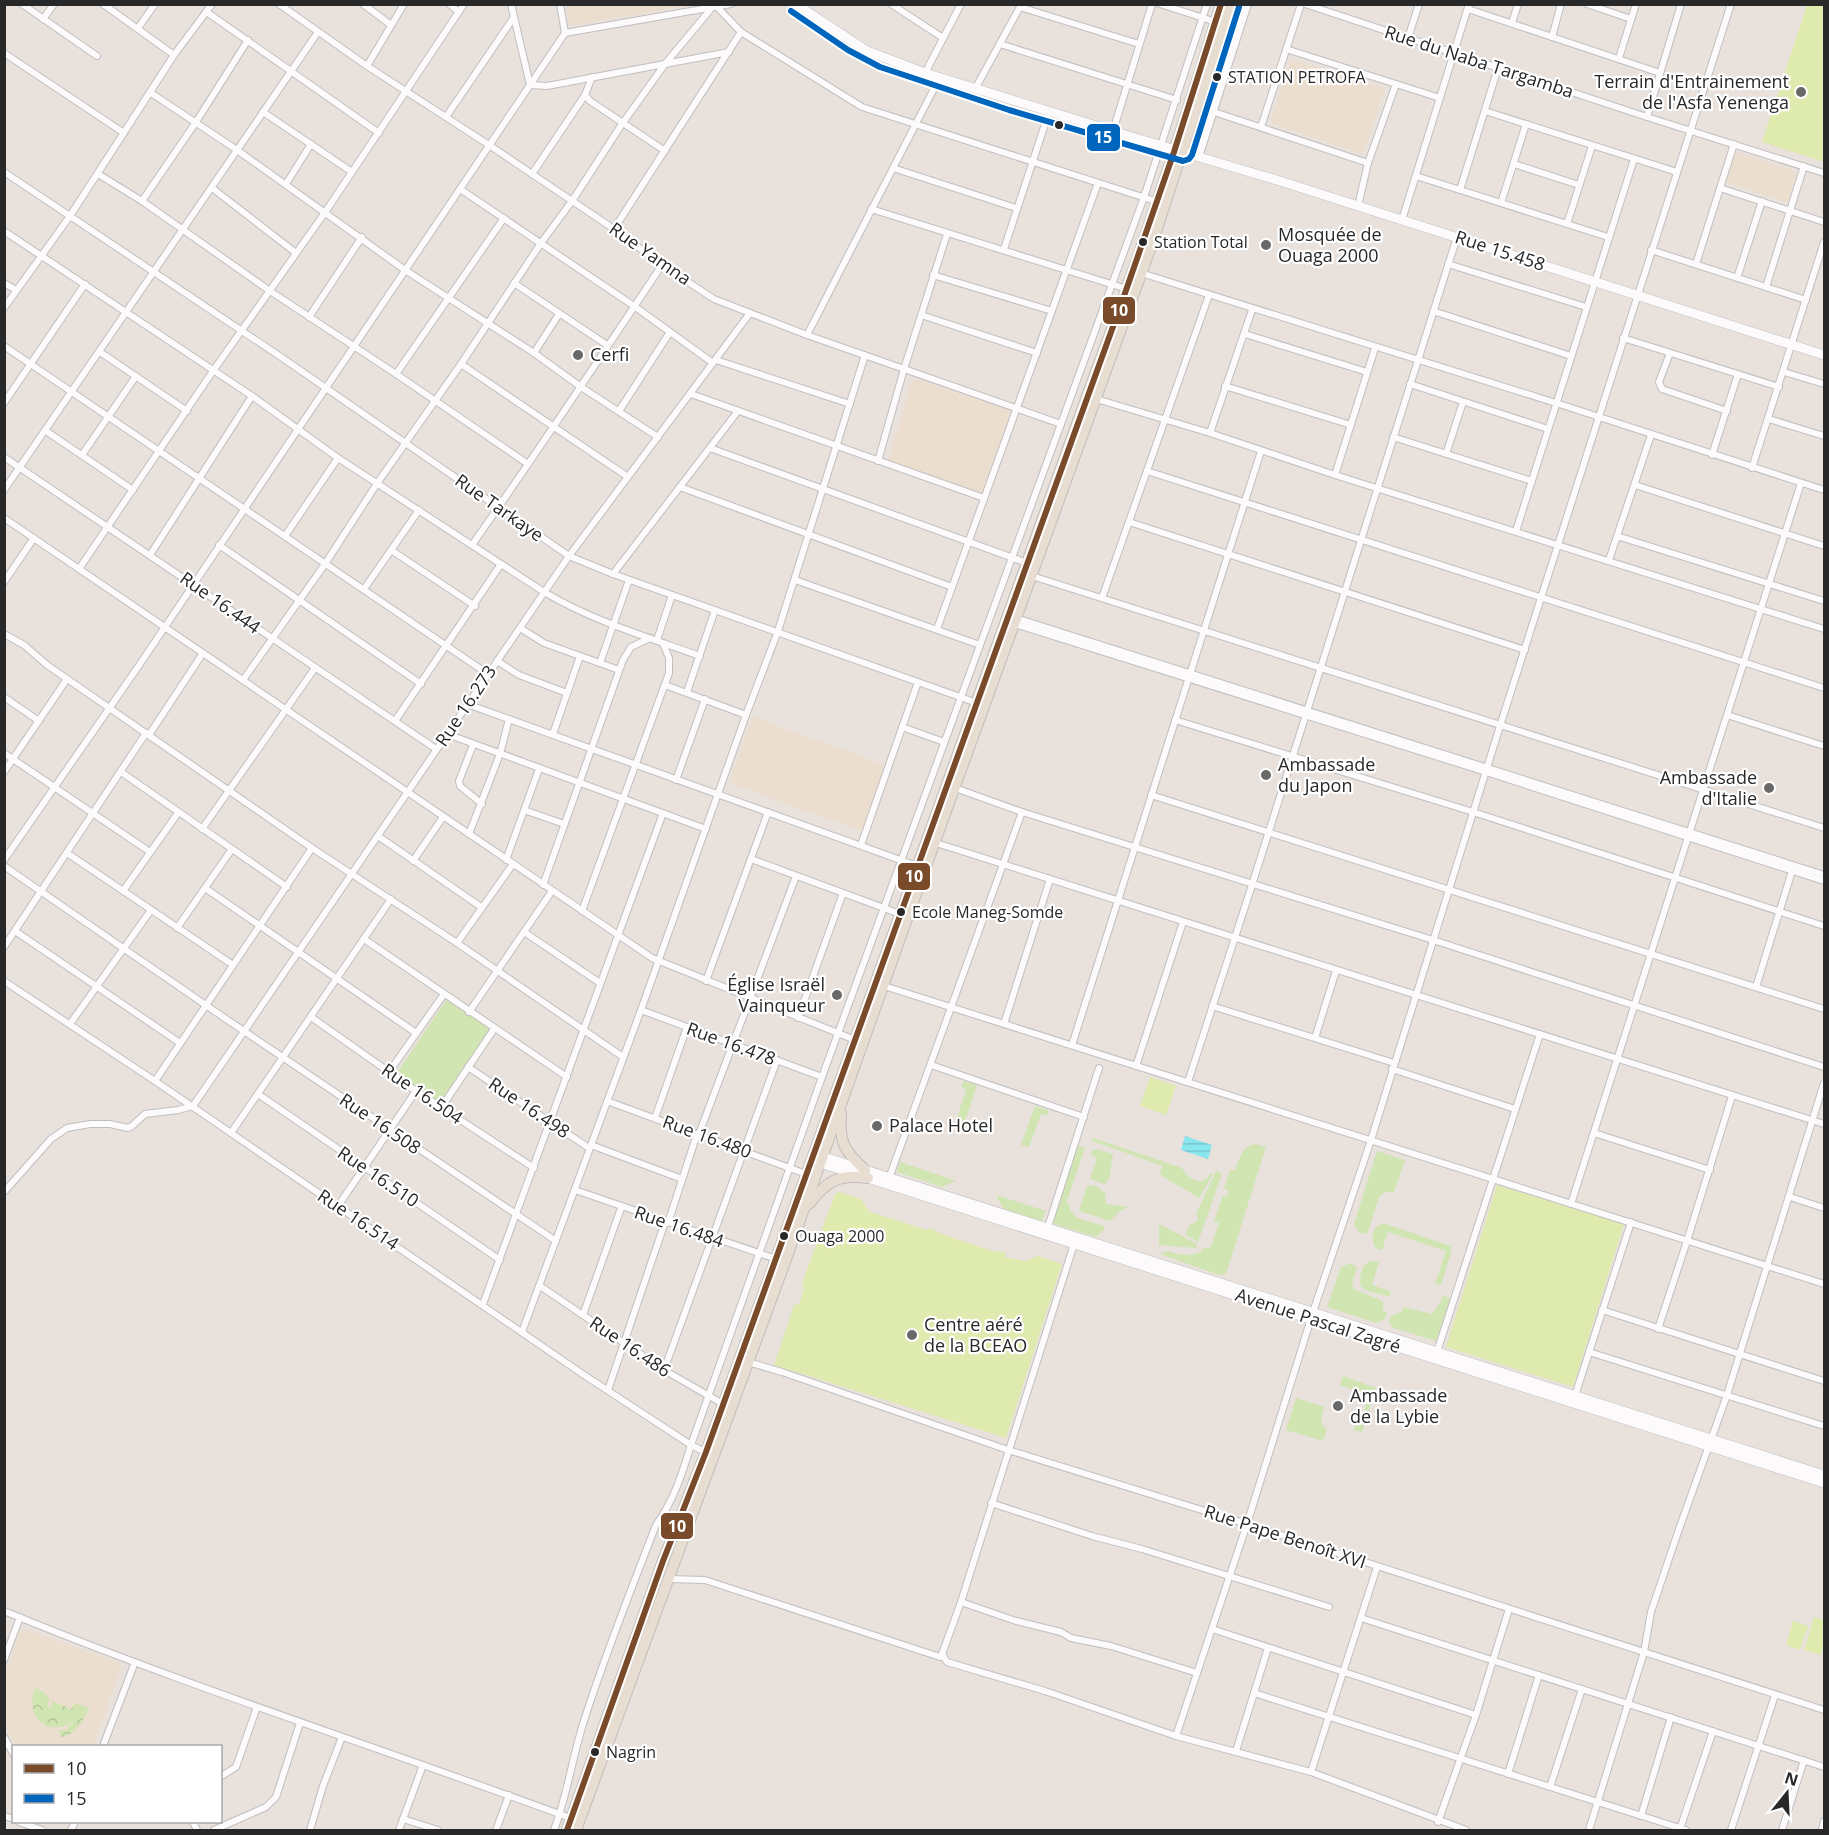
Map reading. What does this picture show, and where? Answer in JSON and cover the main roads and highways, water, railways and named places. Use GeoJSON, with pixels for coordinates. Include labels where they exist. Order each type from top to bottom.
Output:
{"type":"FeatureCollection","features":[{"type":"Feature","properties":{"kind":"main road","name":"Rue 15.458"},"geometry":{"type":"LineString","coordinates":[[796,4],[867,51],[925,73],[1457,237],[1824,355]]}},
{"type":"Feature","properties":{"kind":"main road"},"geometry":{"type":"LineString","coordinates":[[576,1824],[663,1561],[747,1362],[806,1174],[817,1159],[842,1102],[917,866],[931,842],[955,788],[1011,619],[1027,562],[1141,273],[1221,4]]}},
{"type":"Feature","properties":{"kind":"main road"},"geometry":{"type":"LineString","coordinates":[[567,1830],[576,1824],[669,1579],[710,1453],[723,1404],[802,1211],[855,1040],[879,985],[931,842],[977,703],[1011,619],[1032,576],[1127,289],[1179,151],[1230,4]]}},
{"type":"Feature","properties":{"kind":"main road"},"geometry":{"type":"LineString","coordinates":[[842,1102],[842,1142],[866,1174]]}},
{"type":"Feature","properties":{"kind":"main road","name":"Avenue Pascal Zagré"},"geometry":{"type":"LineString","coordinates":[[817,1159],[1710,1442],[1824,1475]]}},
{"type":"Feature","properties":{"kind":"main road"},"geometry":{"type":"LineString","coordinates":[[802,1211],[833,1180],[866,1174]]}},
{"type":"Feature","properties":{"kind":"main road","name":"Avenue Pascal Zagré"},"geometry":{"type":"LineString","coordinates":[[1046,1232],[1074,1244],[1312,1316]]}},
{"type":"Feature","properties":{"kind":"main road","name":"Avenue Pascal Zagré"},"geometry":{"type":"LineString","coordinates":[[1710,1442],[1824,1483]]}},
{"type":"Feature","properties":{"kind":"water"},"geometry":{"type":"Polygon","coordinates":[[[1185,1136],[1212,1145],[1208,1159],[1181,1150],[1185,1136]]]}},
{"type":"Feature","properties":{"kind":"place","name":"STATION PETROFA"},"geometry":{"type":"Point","coordinates":[1217,77]}},
{"type":"Feature","properties":{"kind":"place","name":"Terrain d'Entrainement de l'Asfa Yenenga"},"geometry":{"type":"Point","coordinates":[1801,92]}},
{"type":"Feature","properties":{"kind":"place","name":"Station Total"},"geometry":{"type":"Point","coordinates":[1143,242]}},
{"type":"Feature","properties":{"kind":"place","name":"Mosquée de Ouaga 2000"},"geometry":{"type":"Point","coordinates":[1266,245]}},
{"type":"Feature","properties":{"kind":"place","name":"Cerfi"},"geometry":{"type":"Point","coordinates":[578,355]}},
{"type":"Feature","properties":{"kind":"place","name":"Ambassade du Japon"},"geometry":{"type":"Point","coordinates":[1266,775]}},
{"type":"Feature","properties":{"kind":"place","name":"Ambassade d'Italie"},"geometry":{"type":"Point","coordinates":[1769,788]}},
{"type":"Feature","properties":{"kind":"place","name":"Ecole Maneg-Somde"},"geometry":{"type":"Point","coordinates":[901,912]}},
{"type":"Feature","properties":{"kind":"place","name":"Église Israël Vainqueur"},"geometry":{"type":"Point","coordinates":[837,995]}},
{"type":"Feature","properties":{"kind":"place","name":"Palace Hotel"},"geometry":{"type":"Point","coordinates":[877,1126]}},
{"type":"Feature","properties":{"kind":"place","name":"Ouaga 2000"},"geometry":{"type":"Point","coordinates":[784,1236]}},
{"type":"Feature","properties":{"kind":"place","name":"Centre aéré de la BCEAO"},"geometry":{"type":"Point","coordinates":[912,1335]}},
{"type":"Feature","properties":{"kind":"place","name":"Ambassade de la Lybie"},"geometry":{"type":"Point","coordinates":[1338,1406]}},
{"type":"Feature","properties":{"kind":"place","name":"Nagrin"},"geometry":{"type":"Point","coordinates":[595,1752]}}]}
